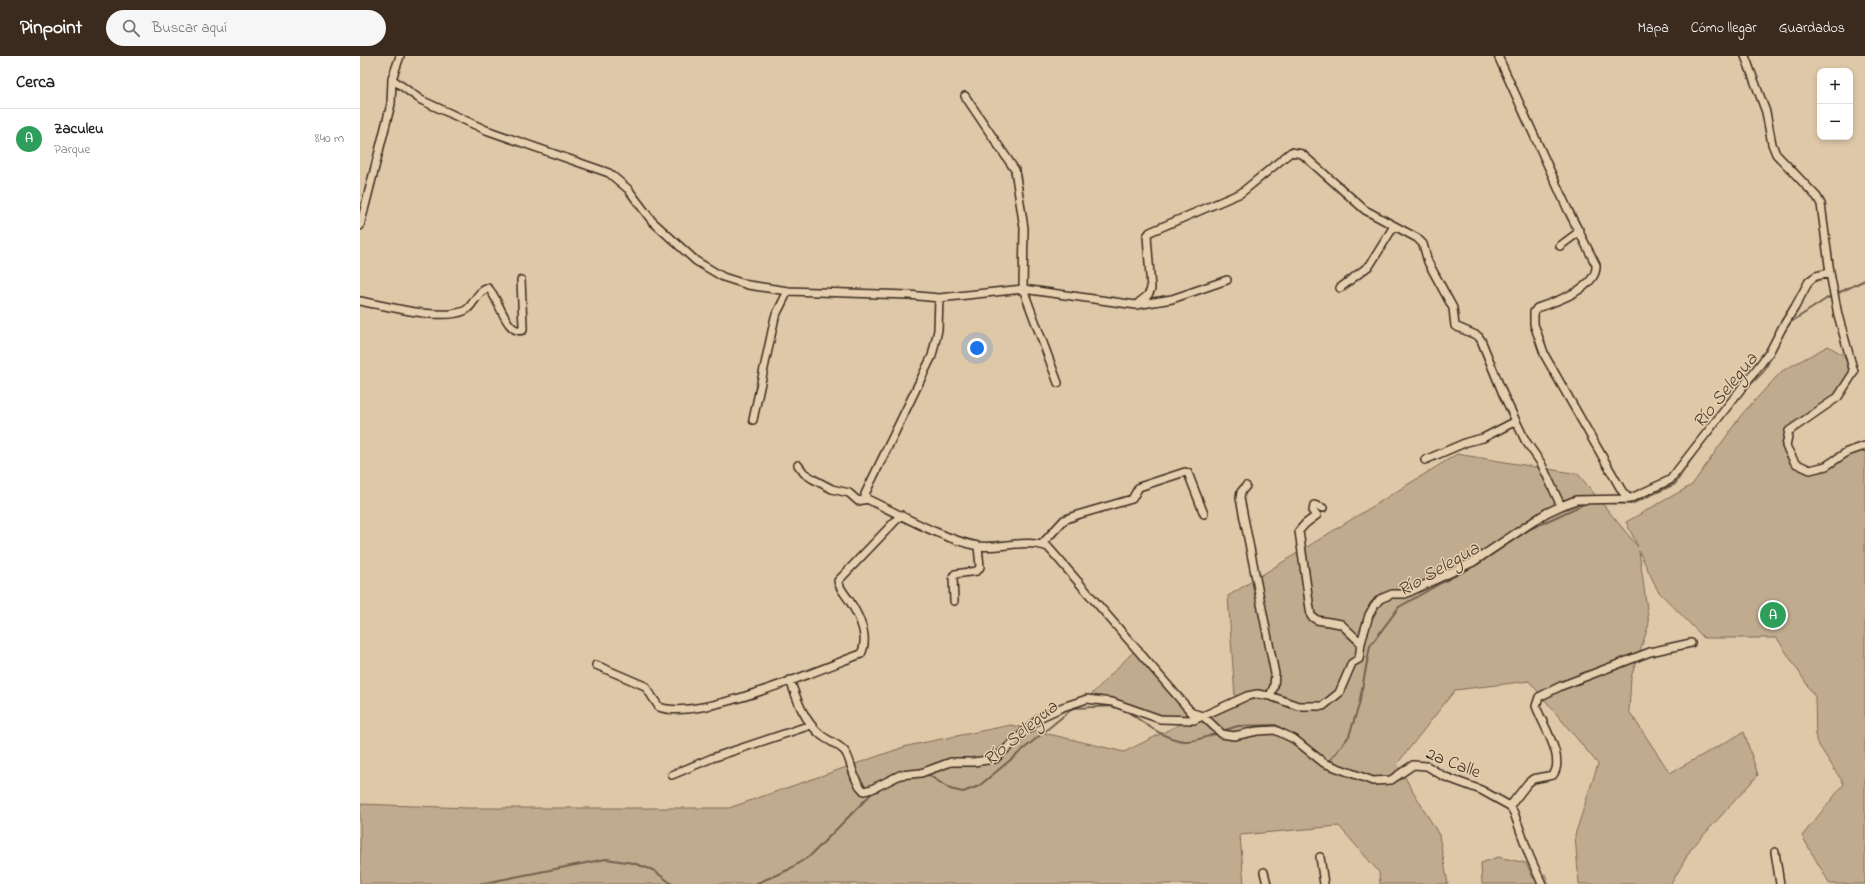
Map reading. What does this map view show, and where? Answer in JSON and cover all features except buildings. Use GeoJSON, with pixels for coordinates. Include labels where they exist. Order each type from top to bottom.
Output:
{"type":"FeatureCollection","features":[{"type":"Feature","properties":{"kind":"street"},"geometry":{"type":"LineString","coordinates":[[360,226],[391,104],[392,79],[400,56]]}},
{"type":"Feature","properties":{"kind":"street"},"geometry":{"type":"LineString","coordinates":[[1498,56],[1568,210],[1596,265],[1594,276],[1573,294],[1537,308],[1534,312],[1534,324],[1545,356],[1622,491],[1629,499]]}},
{"type":"Feature","properties":{"kind":"street"},"geometry":{"type":"LineString","coordinates":[[1745,56],[1766,112],[1772,144],[1776,154],[1817,197],[1821,204],[1830,273],[1854,372],[1838,397],[1789,431],[1786,446],[1795,463],[1810,470],[1826,466],[1847,452],[1865,446]]}},
{"type":"Feature","properties":{"kind":"street"},"geometry":{"type":"LineString","coordinates":[[392,79],[421,100],[486,130],[609,173],[628,189],[652,221],[696,261],[723,277],[748,285],[788,291],[908,295],[939,298],[1023,289],[1136,305],[1172,299],[1227,280]]}},
{"type":"Feature","properties":{"kind":"street"},"geometry":{"type":"LineString","coordinates":[[965,96],[1015,170],[1024,228],[1023,289],[1058,383]]}},
{"type":"Feature","properties":{"kind":"street"},"geometry":{"type":"LineString","coordinates":[[1136,305],[1148,295],[1151,288],[1147,236],[1153,229],[1241,193],[1291,152],[1302,154],[1365,210],[1417,238],[1423,244],[1428,262],[1453,308],[1455,326],[1478,336],[1481,340],[1502,394],[1525,440],[1541,463],[1562,506]]}},
{"type":"Feature","properties":{"kind":"street"},"geometry":{"type":"LineString","coordinates":[[1340,288],[1370,265],[1394,226]]}},
{"type":"Feature","properties":{"kind":"street"},"geometry":{"type":"LineString","coordinates":[[1560,246],[1580,231]]}},
{"type":"Feature","properties":{"kind":"street"},"geometry":{"type":"LineString","coordinates":[[790,680],[799,704],[811,725],[822,736],[845,752],[858,786],[864,791],[872,789],[900,775],[924,772],[951,762],[973,762],[995,759],[1041,717],[1063,707],[1088,699],[1112,702],[1160,719],[1194,720],[1247,696],[1257,694],[1270,696],[1298,706],[1323,706],[1339,693],[1352,663],[1359,659],[1361,643],[1369,615],[1374,606],[1380,600],[1392,594],[1405,594],[1473,562],[1546,513],[1576,500],[1629,499],[1670,480],[1769,353],[1809,281],[1816,276],[1830,273]]}},
{"type":"Feature","properties":{"kind":"street"},"geometry":{"type":"LineString","coordinates":[[360,301],[438,315],[455,315],[467,310],[476,297],[483,290],[488,288],[493,291],[497,305],[505,318],[515,330],[519,331],[523,330],[521,280]]}},
{"type":"Feature","properties":{"kind":"street"},"geometry":{"type":"LineString","coordinates":[[753,420],[774,317],[788,291]]}},
{"type":"Feature","properties":{"kind":"street"},"geometry":{"type":"LineString","coordinates":[[867,499],[866,494],[932,356],[938,330],[939,298]]}},
{"type":"Feature","properties":{"kind":"street"},"geometry":{"type":"LineString","coordinates":[[1425,460],[1467,442],[1483,438],[1516,421]]}},
{"type":"Feature","properties":{"kind":"street"},"geometry":{"type":"LineString","coordinates":[[798,465],[804,473],[826,486],[849,493],[858,501],[867,499],[952,538],[978,546],[1035,543],[1041,545],[1064,520],[1132,498],[1139,487],[1186,472],[1188,473],[1204,514]]}},
{"type":"Feature","properties":{"kind":"street"},"geometry":{"type":"LineString","coordinates":[[1246,486],[1240,492],[1240,498],[1275,674],[1274,686],[1270,696]]}},
{"type":"Feature","properties":{"kind":"street"},"geometry":{"type":"LineString","coordinates":[[1323,508],[1314,505],[1313,512],[1316,515],[1299,531],[1311,616],[1317,620],[1341,624],[1361,643]]}},
{"type":"Feature","properties":{"kind":"street"},"geometry":{"type":"LineString","coordinates":[[596,665],[642,684],[659,707],[682,709],[710,707],[861,654],[864,647],[864,637],[855,610],[838,581],[901,515]]}},
{"type":"Feature","properties":{"kind":"street","name":"2a Calle"},"geometry":{"type":"LineString","coordinates":[[1041,545],[1048,548],[1192,713],[1203,716],[1220,732],[1234,736],[1257,731],[1275,730],[1294,739],[1324,764],[1373,781],[1391,780],[1413,765],[1426,766],[1443,776],[1481,790],[1510,806]]}},
{"type":"Feature","properties":{"kind":"street"},"geometry":{"type":"LineString","coordinates":[[954,601],[953,577],[955,574],[977,571],[980,568],[978,546]]}},
{"type":"Feature","properties":{"kind":"street"},"geometry":{"type":"LineString","coordinates":[[1542,884],[1510,806],[1528,783],[1533,779],[1553,775],[1558,765],[1553,744],[1536,706],[1539,697],[1560,686],[1650,652],[1691,643]]}},
{"type":"Feature","properties":{"kind":"street"},"geometry":{"type":"LineString","coordinates":[[672,775],[718,756],[811,725]]}},
{"type":"Feature","properties":{"kind":"street"},"geometry":{"type":"LineString","coordinates":[[1775,852],[1780,884]]}},
{"type":"Feature","properties":{"kind":"street"},"geometry":{"type":"LineString","coordinates":[[1320,857],[1324,884]]}},
{"type":"Feature","properties":{"kind":"street"},"geometry":{"type":"LineString","coordinates":[[1264,872],[1267,884]]}},
{"type":"Feature","properties":{"kind":"shaded area"},"geometry":{"type":"Polygon","coordinates":[[[1828,346],[1845,356],[1849,374],[1847,384],[1843,391],[1830,404],[1789,431],[1788,451],[1793,460],[1810,470],[1865,446],[1865,884],[1830,884],[1802,836],[1844,784],[1816,741],[1815,697],[1777,638],[1704,638],[1658,591],[1639,551],[1649,624],[1631,677],[1629,711],[1670,773],[1744,732],[1758,775],[1691,849],[1671,884],[1579,884],[1575,835],[1598,764],[1529,681],[1455,690],[1397,764],[1439,835],[1448,884],[1380,884],[1379,872],[1339,826],[1240,835],[1244,884],[360,884],[360,804],[468,808],[729,808],[907,746],[1011,725],[1124,752],[1235,697],[1228,596],[1457,454],[1578,474],[1638,547],[1626,522],[1692,485],[1742,414],[1782,371],[1828,346]]]}},
{"type":"Feature","properties":{"kind":"shaded area"},"geometry":{"type":"Polygon","coordinates":[[[1137,648],[1192,713],[1189,718],[1162,719],[1087,699],[1137,648]]]}},
{"type":"Feature","properties":{"kind":"shaded area"},"geometry":{"type":"Polygon","coordinates":[[[1498,857],[1526,863],[1533,878],[1545,874],[1549,884],[1482,884],[1481,863],[1498,857]]]}},
{"type":"Feature","properties":{"kind":"waterway","name":"Río Selegua"},"geometry":{"type":"LineString","coordinates":[[1742,393],[1764,371],[1788,324],[1826,299],[1865,280]]}},
{"type":"Feature","properties":{"kind":"waterway","name":"Río Selegua"},"geometry":{"type":"LineString","coordinates":[[1604,503],[1631,504],[1675,484],[1694,455]]}},
{"type":"Feature","properties":{"kind":"waterway","name":"Río Selegua"},"geometry":{"type":"LineString","coordinates":[[1328,763],[1349,736],[1359,705],[1370,646],[1399,607],[1478,564],[1530,529],[1586,503]]}},
{"type":"Feature","properties":{"kind":"waterway","name":"Río Selegua"},"geometry":{"type":"LineString","coordinates":[[927,774],[950,789],[963,792],[979,786],[1073,708],[1116,706]]}},
{"type":"Feature","properties":{"kind":"waterway","name":"Río Selegua"},"geometry":{"type":"LineString","coordinates":[[1124,709],[1152,729],[1176,740],[1193,741],[1218,733]]}},
{"type":"Feature","properties":{"kind":"waterway","name":"Río Selegua"},"geometry":{"type":"LineString","coordinates":[[1222,731],[1238,726],[1276,725],[1283,730]]}},
{"type":"Feature","properties":{"kind":"waterway","name":"Río Selegua"},"geometry":{"type":"LineString","coordinates":[[755,884],[788,870],[811,855],[875,790]]}},
{"type":"Feature","properties":{"kind":"waterway","name":"Río Selegua"},"geometry":{"type":"LineString","coordinates":[[479,884],[606,859],[633,863],[653,870],[672,884]]}},
{"type":"Feature","properties":{"kind":"place","name":"Zaculeu"},"geometry":{"type":"Point","coordinates":[1773,615]}}]}
